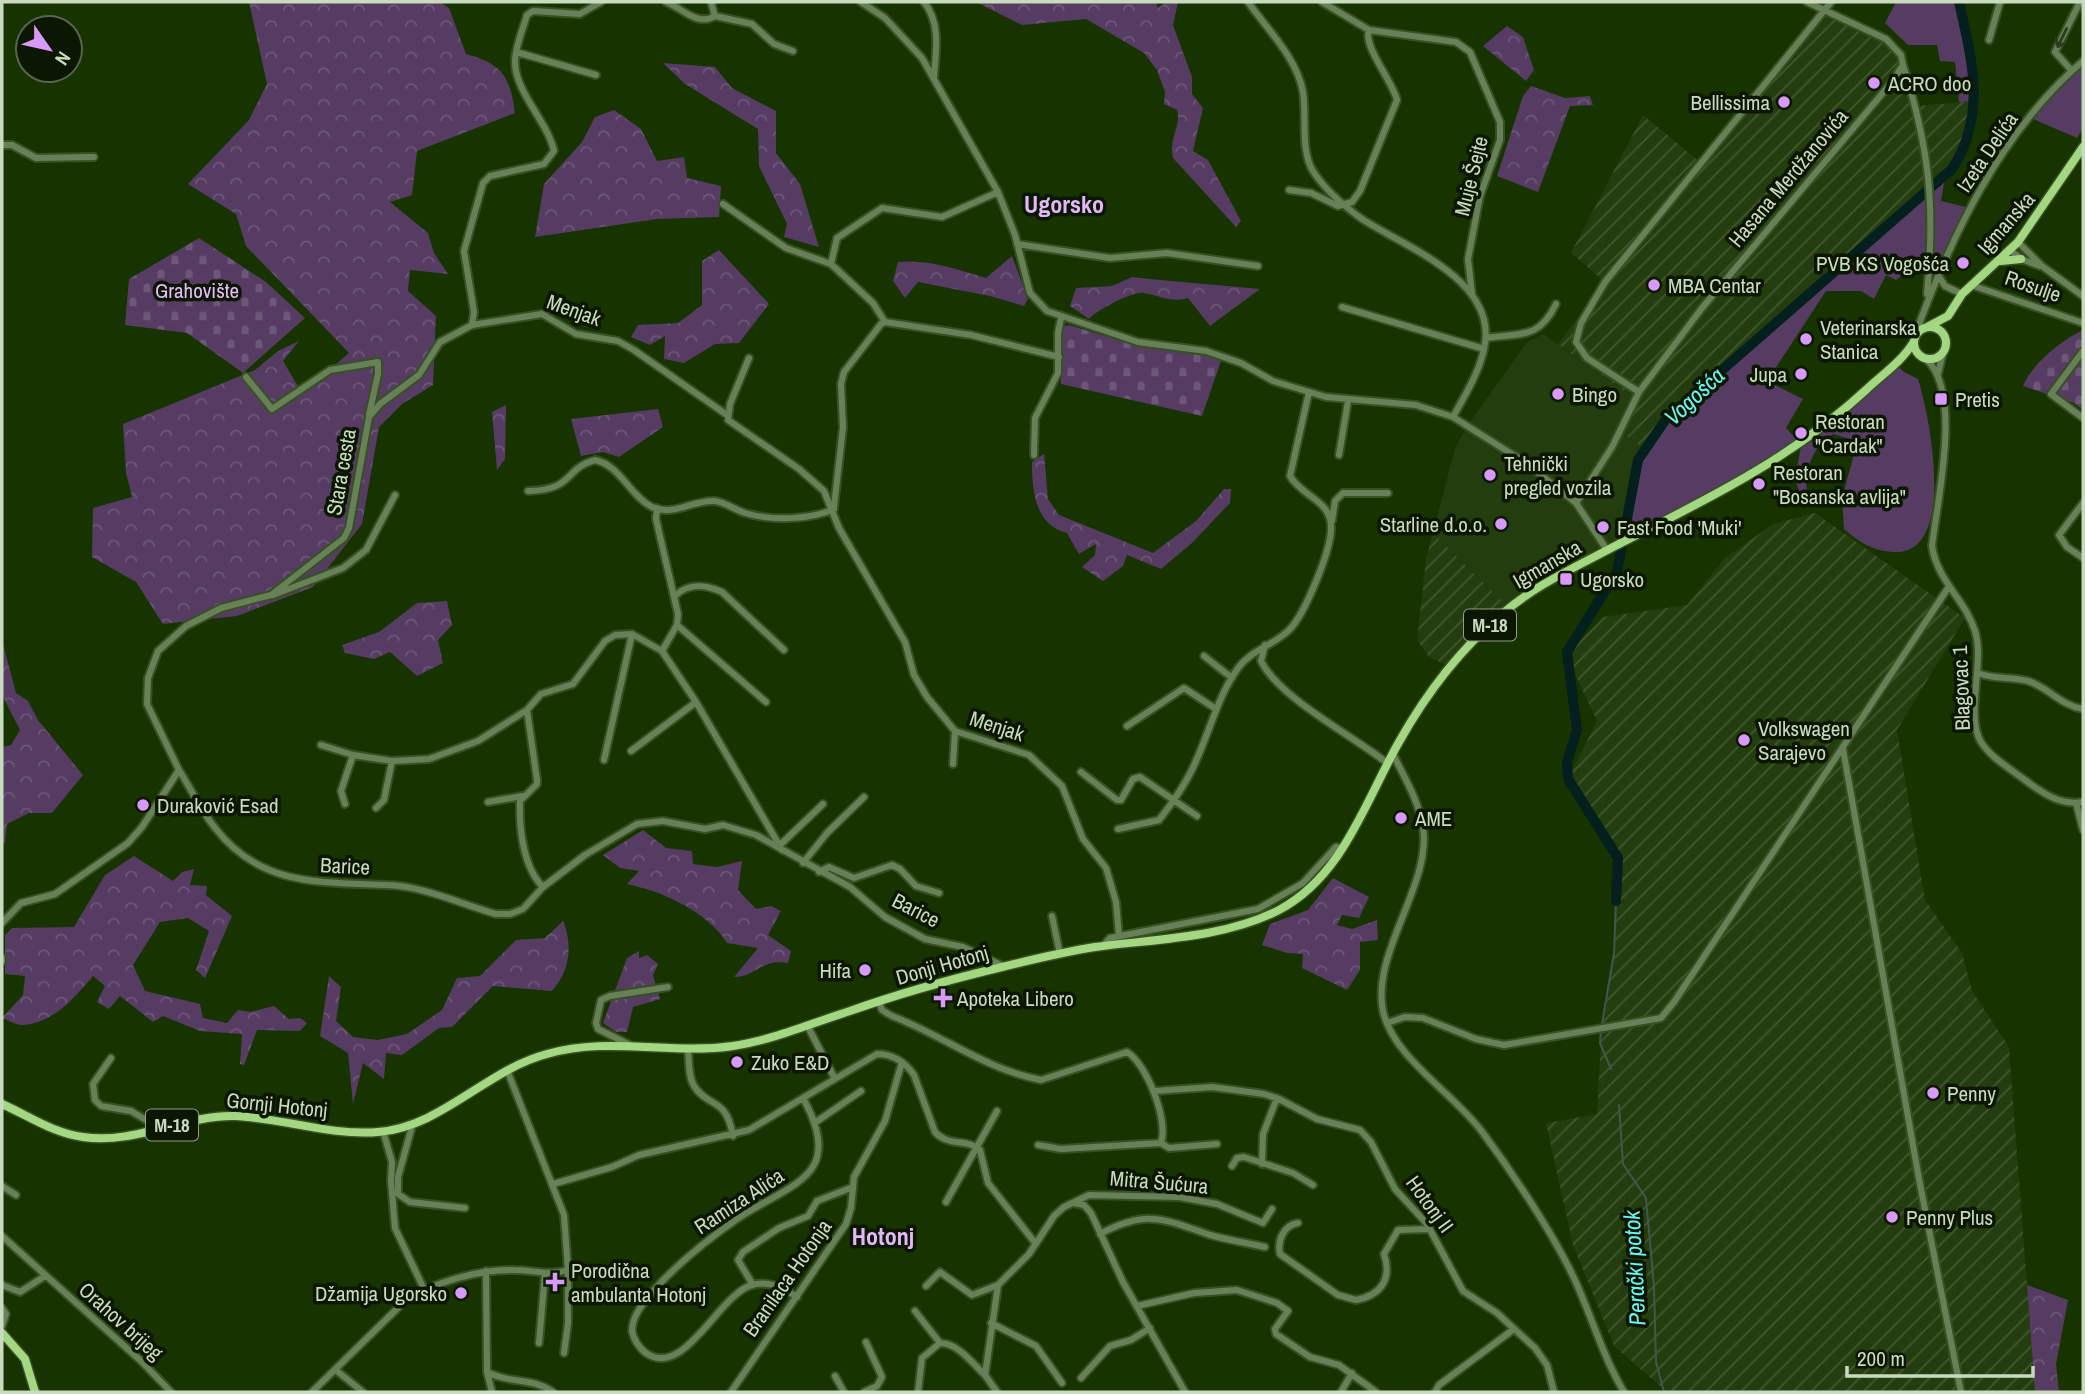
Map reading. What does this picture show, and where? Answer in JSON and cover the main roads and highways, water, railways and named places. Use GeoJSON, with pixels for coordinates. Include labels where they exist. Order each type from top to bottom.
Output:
{"type":"FeatureCollection","features":[{"type":"Feature","properties":{"kind":"main road","name":"Igmanska"},"geometry":{"type":"LineString","coordinates":[[1945,339],[1948,316],[1962,294],[2018,242],[2083,147]]}},
{"type":"Feature","properties":{"kind":"main road"},"geometry":{"type":"LineString","coordinates":[[1998,261],[2021,259]]}},
{"type":"Feature","properties":{"kind":"main road","name":"Igmanska"},"geometry":{"type":"LineString","coordinates":[[1926,327],[1948,316]]}},
{"type":"Feature","properties":{"kind":"main road"},"geometry":{"type":"LineString","coordinates":[[1926,327],[1938,330],[1945,339]]}},
{"type":"Feature","properties":{"kind":"main road","name":"M-18"},"geometry":{"type":"LineString","coordinates":[[1914,340],[1926,327]]}},
{"type":"Feature","properties":{"kind":"main road","name":"M-18"},"geometry":{"type":"LineString","coordinates":[[1923,358],[1936,359],[1943,353],[1945,339]]}},
{"type":"Feature","properties":{"kind":"main road","name":"Igmanska"},"geometry":{"type":"LineString","coordinates":[[1266,916],[1308,890],[1343,848],[1392,754],[1433,688],[1474,639],[1530,593],[1793,450],[1841,413],[1901,359],[1914,340]]}},
{"type":"Feature","properties":{"kind":"main road"},"geometry":{"type":"LineString","coordinates":[[1901,359],[1923,358],[1914,340]]}},
{"type":"Feature","properties":{"kind":"main road","name":"Donji Hotonj"},"geometry":{"type":"LineString","coordinates":[[348,1131],[383,1131],[414,1123],[507,1070],[545,1054],[577,1047],[729,1046],[1003,966],[1103,946],[1200,933],[1266,916]]}},
{"type":"Feature","properties":{"kind":"main road","name":"Gornji Hotonj"},"geometry":{"type":"LineString","coordinates":[[2,1104],[55,1131],[78,1137],[124,1136],[190,1120],[229,1116],[266,1118],[348,1131]]}},
{"type":"Feature","properties":{"kind":"main road"},"geometry":{"type":"LineString","coordinates":[[2,1333],[24,1359],[35,1392]]}},
{"type":"Feature","properties":{"kind":"waterway","name":"Vogošća"},"geometry":{"type":"LineString","coordinates":[[1616,901],[1618,858],[1568,779],[1567,762],[1577,730],[1567,652],[1617,572],[1638,460],[1666,419],[1952,169],[1963,149],[1973,108],[1972,66],[1959,2]]}},
{"type":"Feature","properties":{"kind":"waterway","name":"Perački potok"},"geometry":{"type":"LineString","coordinates":[[1602,1024],[1614,953],[1616,901]]}},
{"type":"Feature","properties":{"kind":"waterway","name":"Perački potok"},"geometry":{"type":"LineString","coordinates":[[1601,1030],[1600,1043],[1611,1069]]}},
{"type":"Feature","properties":{"kind":"waterway","name":"Perački potok"},"geometry":{"type":"LineString","coordinates":[[1619,1105],[1623,1164],[1646,1198],[1654,1286],[1656,1362],[1664,1392]]}},
{"type":"Feature","properties":{"kind":"place","name":"ACRO doo"},"geometry":{"type":"Point","coordinates":[1874,83]}},
{"type":"Feature","properties":{"kind":"place","name":"Bellissima"},"geometry":{"type":"Point","coordinates":[1784,102]}},
{"type":"Feature","properties":{"kind":"place","name":"PVB KS Vogošća"},"geometry":{"type":"Point","coordinates":[1963,263]}},
{"type":"Feature","properties":{"kind":"place","name":"MBA Centar"},"geometry":{"type":"Point","coordinates":[1654,285]}},
{"type":"Feature","properties":{"kind":"place","name":"Veterinarska Stanica"},"geometry":{"type":"Point","coordinates":[1806,339]}},
{"type":"Feature","properties":{"kind":"place","name":"Jupa"},"geometry":{"type":"Point","coordinates":[1801,374]}},
{"type":"Feature","properties":{"kind":"place","name":"Bingo"},"geometry":{"type":"Point","coordinates":[1558,394]}},
{"type":"Feature","properties":{"kind":"place","name":"Pretis"},"geometry":{"type":"Point","coordinates":[1941,399]}},
{"type":"Feature","properties":{"kind":"place","name":"Restoran \"Cardak\""},"geometry":{"type":"Point","coordinates":[1801,433]}},
{"type":"Feature","properties":{"kind":"place","name":"Tehnički pregled vozila"},"geometry":{"type":"Point","coordinates":[1490,475]}},
{"type":"Feature","properties":{"kind":"place","name":"Restoran \"Bosanska avlija\""},"geometry":{"type":"Point","coordinates":[1759,484]}},
{"type":"Feature","properties":{"kind":"place","name":"Starline d.o.o."},"geometry":{"type":"Point","coordinates":[1501,524]}},
{"type":"Feature","properties":{"kind":"place","name":"Fast Food 'Muki'"},"geometry":{"type":"Point","coordinates":[1603,527]}},
{"type":"Feature","properties":{"kind":"place","name":"Ugorsko"},"geometry":{"type":"Point","coordinates":[1566,579]}},
{"type":"Feature","properties":{"kind":"place","name":"Volkswagen Sarajevo"},"geometry":{"type":"Point","coordinates":[1744,740]}},
{"type":"Feature","properties":{"kind":"place","name":"Duraković Esad"},"geometry":{"type":"Point","coordinates":[143,805]}},
{"type":"Feature","properties":{"kind":"place","name":"AME"},"geometry":{"type":"Point","coordinates":[1401,818]}},
{"type":"Feature","properties":{"kind":"place","name":"Hifa"},"geometry":{"type":"Point","coordinates":[865,970]}},
{"type":"Feature","properties":{"kind":"place","name":"Apoteka Libero"},"geometry":{"type":"Point","coordinates":[943,998]}},
{"type":"Feature","properties":{"kind":"place","name":"Zuko E&D"},"geometry":{"type":"Point","coordinates":[737,1062]}},
{"type":"Feature","properties":{"kind":"place","name":"Penny"},"geometry":{"type":"Point","coordinates":[1933,1093]}},
{"type":"Feature","properties":{"kind":"place","name":"Penny Plus"},"geometry":{"type":"Point","coordinates":[1892,1217]}},
{"type":"Feature","properties":{"kind":"place","name":"Porodična ambulanta Hotonj"},"geometry":{"type":"Point","coordinates":[555,1282]}},
{"type":"Feature","properties":{"kind":"place","name":"Džamija Ugorsko"},"geometry":{"type":"Point","coordinates":[461,1293]}},
{"type":"Feature","properties":{"kind":"district","name":"Ugorsko"},"geometry":{"type":"Point","coordinates":[1064,204]}},
{"type":"Feature","properties":{"kind":"district","name":"Hotonj"},"geometry":{"type":"Point","coordinates":[883,1236]}},
{"type":"Feature","properties":{"kind":"park label","name":"Grahovište"},"geometry":{"type":"Point","coordinates":[197,290]}}]}
